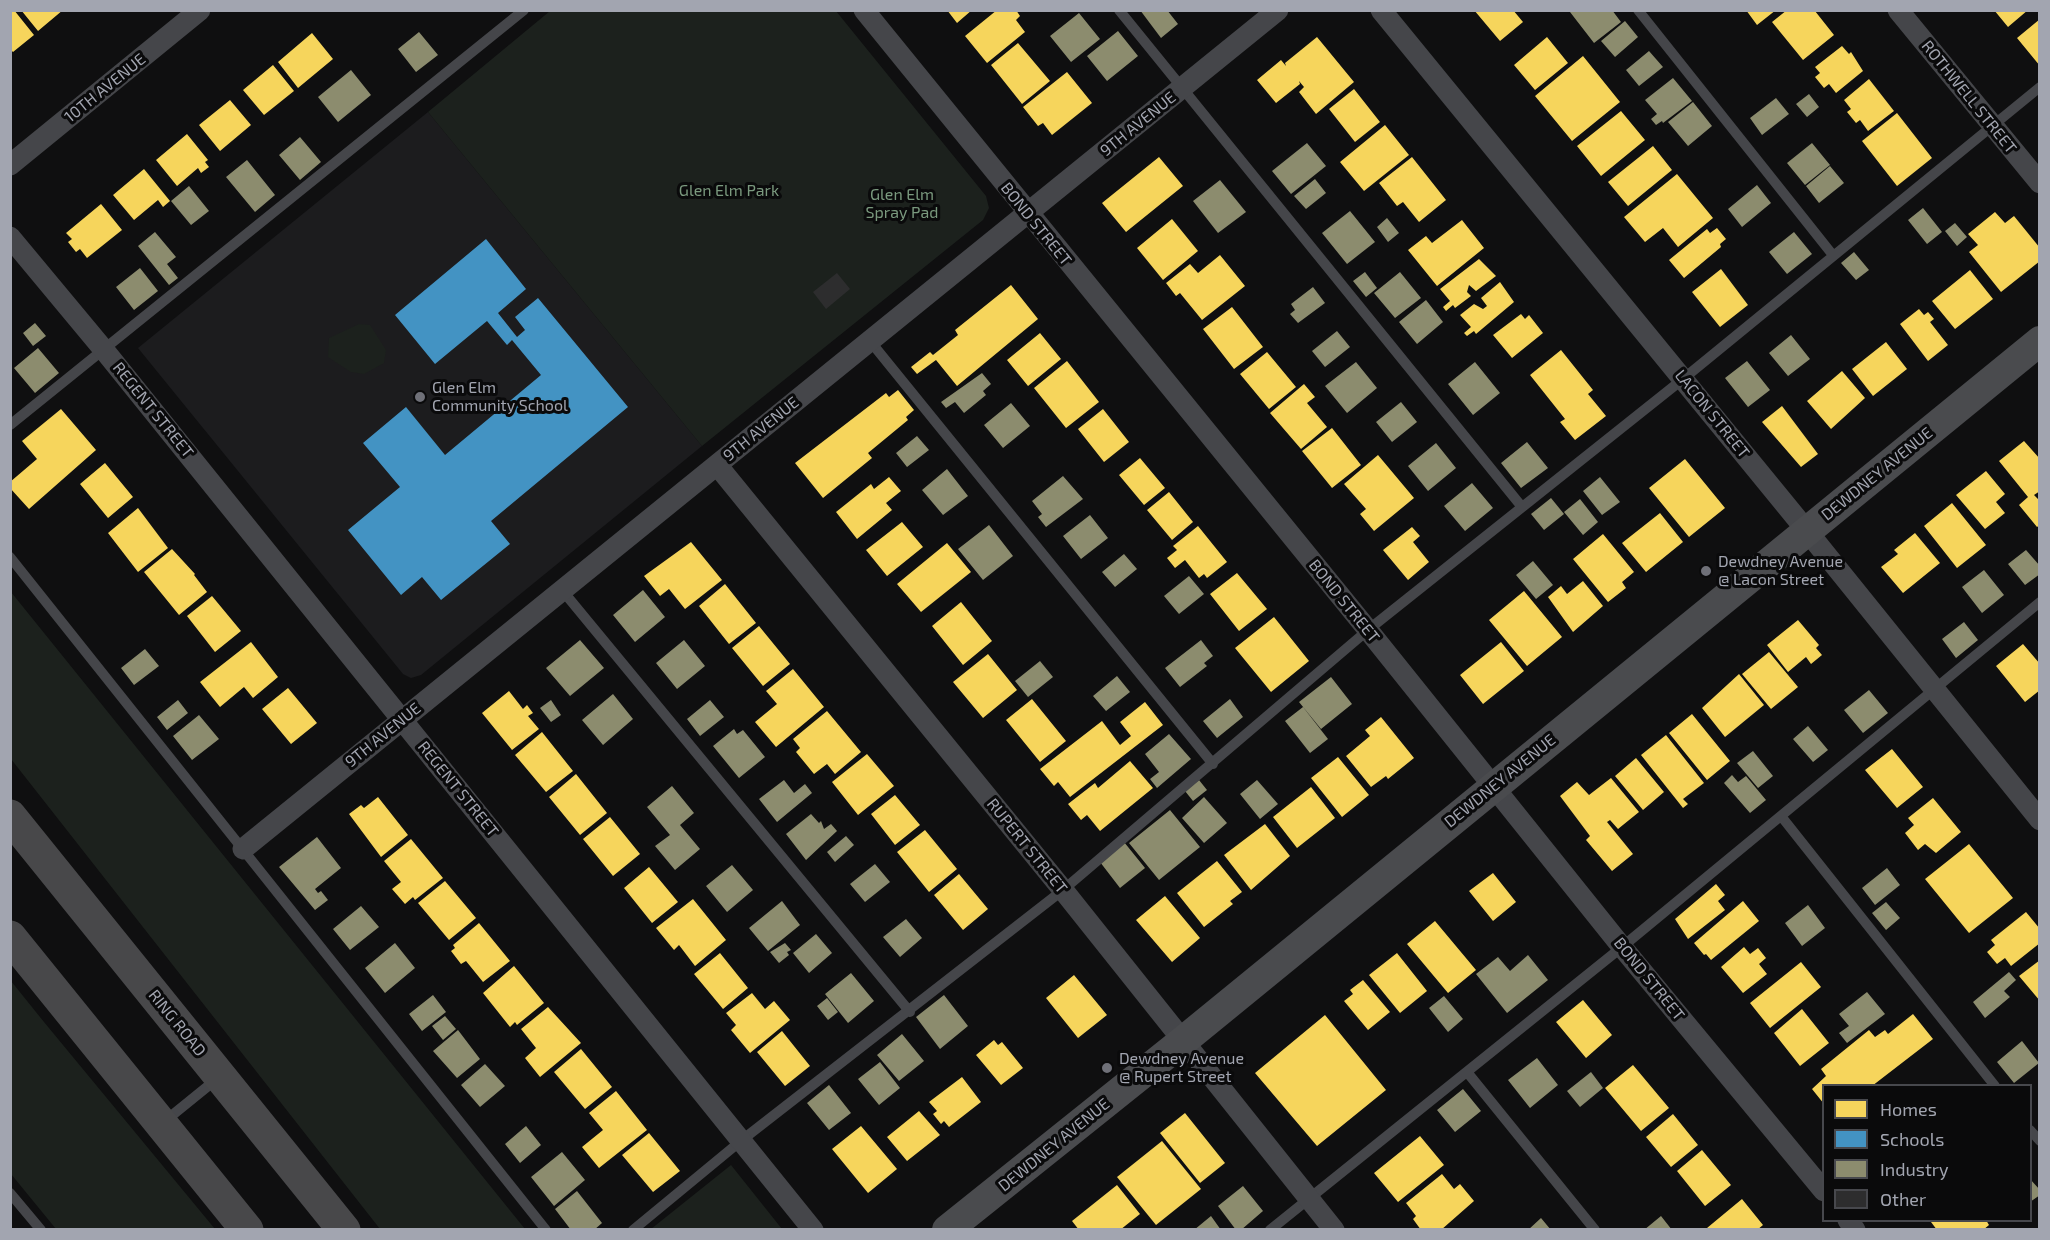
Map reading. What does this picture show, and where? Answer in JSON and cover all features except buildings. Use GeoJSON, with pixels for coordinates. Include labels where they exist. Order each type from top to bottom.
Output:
{"type":"FeatureCollection","features":[{"type":"Feature","properties":{"kind":"highway","name":"RING ROAD"},"geometry":{"type":"LineString","coordinates":[[10,816],[344,1230]]}},
{"type":"Feature","properties":{"kind":"highway"},"geometry":{"type":"LineString","coordinates":[[10,936],[248,1230]]}},
{"type":"Feature","properties":{"kind":"street","name":"10TH AVENUE"},"geometry":{"type":"LineString","coordinates":[[10,165],[200,10]]}},
{"type":"Feature","properties":{"kind":"street","name":"BOND STREET"},"geometry":{"type":"LineString","coordinates":[[864,10],[1368,630],[1622,947],[1822,1189]]}},
{"type":"Feature","properties":{"kind":"street","name":"9TH AVENUE"},"geometry":{"type":"LineString","coordinates":[[243,849],[1278,10]]}},
{"type":"Feature","properties":{"kind":"street","name":"LACON STREET"},"geometry":{"type":"LineString","coordinates":[[1381,10],[2040,819]]}},
{"type":"Feature","properties":{"kind":"street","name":"ROTHWELL STREET"},"geometry":{"type":"LineString","coordinates":[[1898,10],[2040,183]]}},
{"type":"Feature","properties":{"kind":"street","name":"REGENT STREET"},"geometry":{"type":"LineString","coordinates":[[10,237],[104,350],[813,1230]]}},
{"type":"Feature","properties":{"kind":"street","name":"DEWDNEY AVENUE"},"geometry":{"type":"LineString","coordinates":[[953,1227],[2040,341]]}},
{"type":"Feature","properties":{"kind":"street","name":"RUPERT STREET"},"geometry":{"type":"LineString","coordinates":[[717,465],[1063,890],[1334,1230]]}},
{"type":"Feature","properties":{"kind":"lane"},"geometry":{"type":"LineString","coordinates":[[10,424],[525,10]]}},
{"type":"Feature","properties":{"kind":"lane"},"geometry":{"type":"LineString","coordinates":[[1119,10],[1522,507]]}},
{"type":"Feature","properties":{"kind":"lane"},"geometry":{"type":"LineString","coordinates":[[1638,10],[1832,254]]}},
{"type":"Feature","properties":{"kind":"lane"},"geometry":{"type":"LineString","coordinates":[[633,1230],[742,1140],[910,1012],[1063,890],[1368,630],[1683,379],[1832,254],[2040,87]]}},
{"type":"Feature","properties":{"kind":"lane"},"geometry":{"type":"LineString","coordinates":[[870,340],[1213,764]]}},
{"type":"Feature","properties":{"kind":"lane"},"geometry":{"type":"LineString","coordinates":[[10,557],[546,1230]]}},
{"type":"Feature","properties":{"kind":"lane"},"geometry":{"type":"LineString","coordinates":[[562,590],[910,1012]]}},
{"type":"Feature","properties":{"kind":"lane"},"geometry":{"type":"LineString","coordinates":[[1270,1230],[1622,947],[2040,602]]}},
{"type":"Feature","properties":{"kind":"lane"},"geometry":{"type":"LineString","coordinates":[[1780,816],[1993,1084]]}},
{"type":"Feature","properties":{"kind":"lane"},"geometry":{"type":"LineString","coordinates":[[1467,1072],[1595,1230]]}},
{"type":"Feature","properties":{"kind":"lane"},"geometry":{"type":"LineString","coordinates":[[162,1124],[220,1076]]}},
{"type":"Feature","properties":{"kind":"lane"},"geometry":{"type":"LineString","coordinates":[[10,1192],[40,1230]]}},
{"type":"Feature","properties":{"kind":"shaded area","name":"Glen Elm Community School"},"geometry":{"type":"Polygon","coordinates":[[[428,112],[702,446],[421,675],[411,678],[403,674],[138,348],[428,112]]]}},
{"type":"Feature","properties":{"kind":"green space","name":"Glen Elm Park"},"geometry":{"type":"Polygon","coordinates":[[[550,11],[836,11],[986,196],[989,208],[983,220],[702,446],[428,112],[550,11]]]}},
{"type":"Feature","properties":{"kind":"green space"},"geometry":{"type":"Polygon","coordinates":[[[359,324],[370,325],[386,350],[384,363],[364,374],[351,372],[328,357],[329,338],[359,324]]]}},
{"type":"Feature","properties":{"kind":"green space"},"geometry":{"type":"Polygon","coordinates":[[[11,592],[525,1229],[380,1229],[11,759],[11,592]]]}},
{"type":"Feature","properties":{"kind":"green space"},"geometry":{"type":"Polygon","coordinates":[[[11,981],[215,1229],[56,1229],[11,1174],[11,981]]]}},
{"type":"Feature","properties":{"kind":"green space"},"geometry":{"type":"Polygon","coordinates":[[[731,1165],[782,1229],[651,1229],[731,1165]]]}},
{"type":"Feature","properties":{"kind":"place","name":"Glen Elm Community School"},"geometry":{"type":"Point","coordinates":[420,397]}},
{"type":"Feature","properties":{"kind":"place","name":"Dewdney Avenue @ Lacon Street"},"geometry":{"type":"Point","coordinates":[1706,571]}},
{"type":"Feature","properties":{"kind":"place","name":"Dewdney Avenue @ Rupert Street"},"geometry":{"type":"Point","coordinates":[1107,1068]}},
{"type":"Feature","properties":{"kind":"park label","name":"Glen Elm Spray Pad"},"geometry":{"type":"Point","coordinates":[902,204]}}]}
